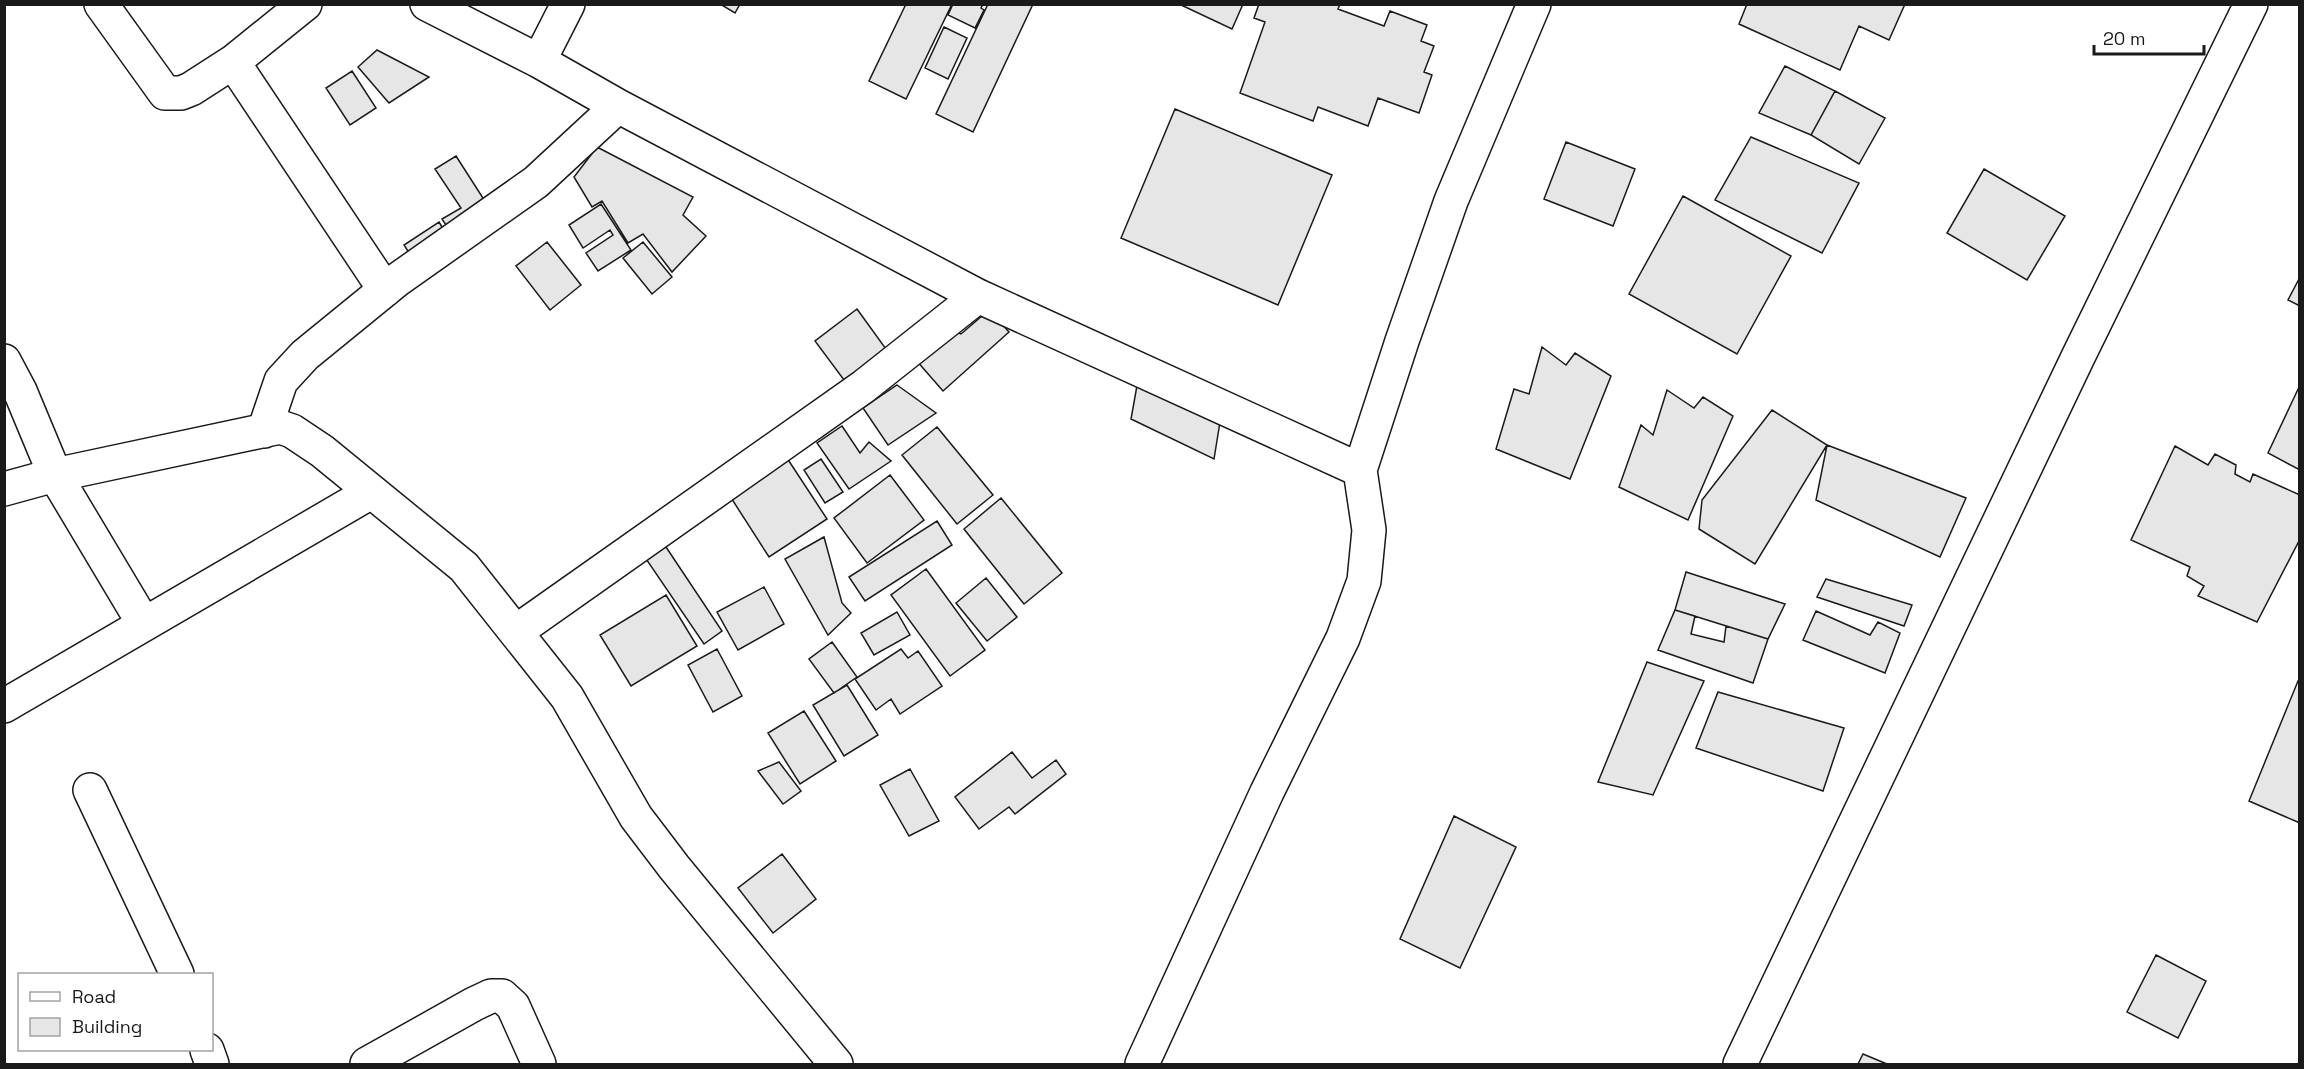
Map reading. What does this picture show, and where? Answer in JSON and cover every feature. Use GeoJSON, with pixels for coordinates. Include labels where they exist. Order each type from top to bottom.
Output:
{"type":"FeatureCollection","features":[{"type":"Feature","properties":{"kind":"street"},"geometry":{"type":"LineString","coordinates":[[100,4],[165,93],[181,93],[191,89],[232,62],[305,4]]}},
{"type":"Feature","properties":{"kind":"street"},"geometry":{"type":"LineString","coordinates":[[427,4],[539,61],[618,106],[978,296],[1360,470]]}},
{"type":"Feature","properties":{"kind":"street"},"geometry":{"type":"LineString","coordinates":[[539,61],[568,4]]}},
{"type":"Feature","properties":{"kind":"street"},"geometry":{"type":"LineString","coordinates":[[1142,1065],[1267,792],[1343,638],[1361,591],[1369,530],[1360,470],[1402,340],[1451,201],[1534,4]]}},
{"type":"Feature","properties":{"kind":"street"},"geometry":{"type":"LineString","coordinates":[[1740,1065],[2078,357],[2251,4]]}},
{"type":"Feature","properties":{"kind":"street"},"geometry":{"type":"LineString","coordinates":[[232,62],[385,290]]}},
{"type":"Feature","properties":{"kind":"street"},"geometry":{"type":"LineString","coordinates":[[264,431],[281,381],[305,356],[385,290],[536,182],[618,106]]}},
{"type":"Feature","properties":{"kind":"street"},"geometry":{"type":"LineString","coordinates":[[517,631],[863,387],[978,296]]}},
{"type":"Feature","properties":{"kind":"street"},"geometry":{"type":"LineString","coordinates":[[4,361],[20,391],[55,475],[144,624]]}},
{"type":"Feature","properties":{"kind":"street"},"geometry":{"type":"LineString","coordinates":[[4,489],[55,475],[280,427],[292,430],[322,451],[464,567],[567,697],[636,817],[674,867],[836,1065]]}},
{"type":"Feature","properties":{"kind":"street"},"geometry":{"type":"LineString","coordinates":[[4,706],[371,492]]}},
{"type":"Feature","properties":{"kind":"street"},"geometry":{"type":"LineString","coordinates":[[90,790],[176,973]]}},
{"type":"Feature","properties":{"kind":"street"},"geometry":{"type":"LineString","coordinates":[[367,1065],[491,996],[502,996],[513,1006],[539,1065]]}},
{"type":"Feature","properties":{"kind":"building"},"geometry":{"type":"Polygon","coordinates":[[[720,4],[740,4],[735,13],[720,4]]]}},
{"type":"Feature","properties":{"kind":"building"},"geometry":{"type":"Polygon","coordinates":[[[906,4],[952,4],[906,99],[869,81],[906,4]]]}},
{"type":"Feature","properties":{"kind":"building"},"geometry":{"type":"Polygon","coordinates":[[[953,4],[983,4],[981,8],[984,10],[975,28],[948,15],[953,4]]]}},
{"type":"Feature","properties":{"kind":"building"},"geometry":{"type":"Polygon","coordinates":[[[988,4],[1033,4],[973,132],[936,114],[988,4]]]}},
{"type":"Feature","properties":{"kind":"building"},"geometry":{"type":"Polygon","coordinates":[[[1179,4],[1243,4],[1232,29],[1179,4]]]}},
{"type":"Feature","properties":{"kind":"building"},"geometry":{"type":"Polygon","coordinates":[[[1259,4],[1340,4],[1338,9],[1384,26],[1390,11],[1427,25],[1421,41],[1434,46],[1424,72],[1432,75],[1419,113],[1378,98],[1368,126],[1318,107],[1313,121],[1240,93],[1265,22],[1254,18],[1259,4]]]}},
{"type":"Feature","properties":{"kind":"building"},"geometry":{"type":"Polygon","coordinates":[[[1747,4],[1905,4],[1889,40],[1859,26],[1840,70],[1739,24],[1747,4]]]}},
{"type":"Feature","properties":{"kind":"building"},"geometry":{"type":"Polygon","coordinates":[[[944,27],[967,38],[948,79],[925,68],[944,27]]]}},
{"type":"Feature","properties":{"kind":"building"},"geometry":{"type":"Polygon","coordinates":[[[377,50],[429,77],[389,103],[358,67],[377,50]]]}},
{"type":"Feature","properties":{"kind":"building"},"geometry":{"type":"Polygon","coordinates":[[[1785,66],[1835,91],[1811,135],[1759,113],[1785,66]]]}},
{"type":"Feature","properties":{"kind":"building"},"geometry":{"type":"Polygon","coordinates":[[[352,71],[376,108],[350,125],[326,88],[352,71]]]}},
{"type":"Feature","properties":{"kind":"building"},"geometry":{"type":"Polygon","coordinates":[[[1835,91],[1885,118],[1859,164],[1811,135],[1835,91]]]}},
{"type":"Feature","properties":{"kind":"building"},"geometry":{"type":"Polygon","coordinates":[[[1175,109],[1332,175],[1278,305],[1121,238],[1175,109]]]}},
{"type":"Feature","properties":{"kind":"building"},"geometry":{"type":"Polygon","coordinates":[[[1751,137],[1859,183],[1822,253],[1715,200],[1751,137]]]}},
{"type":"Feature","properties":{"kind":"building"},"geometry":{"type":"Polygon","coordinates":[[[1566,142],[1635,169],[1613,226],[1544,199],[1566,142]]]}},
{"type":"Feature","properties":{"kind":"building"},"geometry":{"type":"Polygon","coordinates":[[[597,147],[693,197],[683,215],[706,236],[672,272],[643,234],[628,243],[602,201],[592,207],[574,177],[597,147]]]}},
{"type":"Feature","properties":{"kind":"building"},"geometry":{"type":"Polygon","coordinates":[[[456,156],[490,209],[452,234],[442,219],[461,208],[435,169],[456,156]]]}},
{"type":"Feature","properties":{"kind":"building"},"geometry":{"type":"Polygon","coordinates":[[[1984,169],[2065,216],[2027,280],[1947,233],[1984,169]]]}},
{"type":"Feature","properties":{"kind":"building"},"geometry":{"type":"Polygon","coordinates":[[[1683,196],[1791,256],[1737,354],[1629,294],[1683,196]]]}},
{"type":"Feature","properties":{"kind":"building"},"geometry":{"type":"Polygon","coordinates":[[[601,204],[631,250],[598,271],[586,253],[613,235],[610,230],[583,248],[569,225],[601,204]]]}},
{"type":"Feature","properties":{"kind":"building"},"geometry":{"type":"Polygon","coordinates":[[[439,222],[448,237],[413,259],[404,245],[439,222]]]}},
{"type":"Feature","properties":{"kind":"building"},"geometry":{"type":"Polygon","coordinates":[[[547,242],[581,285],[550,310],[516,266],[547,242]]]}},
{"type":"Feature","properties":{"kind":"building"},"geometry":{"type":"Polygon","coordinates":[[[643,242],[672,277],[652,294],[623,258],[643,242]]]}},
{"type":"Feature","properties":{"kind":"building"},"geometry":{"type":"Polygon","coordinates":[[[2300,277],[2300,306],[2288,300],[2300,277]]]}},
{"type":"Feature","properties":{"kind":"building"},"geometry":{"type":"Polygon","coordinates":[[[857,309],[886,349],[844,380],[815,341],[857,309]]]}},
{"type":"Feature","properties":{"kind":"building"},"geometry":{"type":"Polygon","coordinates":[[[989,310],[1009,332],[943,391],[916,360],[950,330],[961,334],[989,310]]]}},
{"type":"Feature","properties":{"kind":"building"},"geometry":{"type":"Polygon","coordinates":[[[1542,347],[1566,365],[1575,353],[1611,376],[1570,479],[1496,449],[1514,389],[1529,394],[1542,347]]]}},
{"type":"Feature","properties":{"kind":"building"},"geometry":{"type":"Polygon","coordinates":[[[1138,380],[1220,422],[1214,459],[1131,419],[1138,380]]]}},
{"type":"Feature","properties":{"kind":"building"},"geometry":{"type":"Polygon","coordinates":[[[897,385],[936,413],[888,445],[863,408],[897,385]]]}},
{"type":"Feature","properties":{"kind":"building"},"geometry":{"type":"Polygon","coordinates":[[[2300,385],[2300,470],[2268,453],[2300,385]]]}},
{"type":"Feature","properties":{"kind":"building"},"geometry":{"type":"Polygon","coordinates":[[[1667,390],[1694,408],[1703,397],[1733,416],[1688,520],[1619,487],[1641,425],[1653,435],[1667,390]]]}},
{"type":"Feature","properties":{"kind":"building"},"geometry":{"type":"Polygon","coordinates":[[[1772,410],[1827,445],[1755,564],[1699,529],[1702,500],[1772,410]]]}},
{"type":"Feature","properties":{"kind":"building"},"geometry":{"type":"Polygon","coordinates":[[[842,426],[860,453],[869,442],[891,461],[849,489],[817,443],[842,426]]]}},
{"type":"Feature","properties":{"kind":"building"},"geometry":{"type":"Polygon","coordinates":[[[937,427],[993,495],[957,524],[902,455],[937,427]]]}},
{"type":"Feature","properties":{"kind":"building"},"geometry":{"type":"Polygon","coordinates":[[[1827,445],[1966,498],[1940,557],[1816,500],[1827,445]]]}},
{"type":"Feature","properties":{"kind":"building"},"geometry":{"type":"Polygon","coordinates":[[[2175,446],[2208,465],[2215,454],[2236,465],[2235,474],[2250,482],[2253,474],[2300,495],[2300,539],[2257,622],[2198,596],[2204,586],[2187,576],[2190,567],[2131,540],[2175,446]]]}},
{"type":"Feature","properties":{"kind":"building"},"geometry":{"type":"Polygon","coordinates":[[[785,455],[827,519],[769,557],[728,493],[785,455]]]}},
{"type":"Feature","properties":{"kind":"building"},"geometry":{"type":"Polygon","coordinates":[[[821,459],[843,492],[825,503],[804,470],[821,459]]]}},
{"type":"Feature","properties":{"kind":"building"},"geometry":{"type":"Polygon","coordinates":[[[890,475],[924,520],[867,563],[834,518],[890,475]]]}},
{"type":"Feature","properties":{"kind":"building"},"geometry":{"type":"Polygon","coordinates":[[[1001,498],[1062,573],[1024,604],[964,529],[1001,498]]]}},
{"type":"Feature","properties":{"kind":"building"},"geometry":{"type":"Polygon","coordinates":[[[937,521],[952,545],[865,601],[849,577],[937,521]]]}},
{"type":"Feature","properties":{"kind":"building"},"geometry":{"type":"Polygon","coordinates":[[[824,537],[842,603],[851,613],[828,635],[785,559],[824,537]]]}},
{"type":"Feature","properties":{"kind":"building"},"geometry":{"type":"Polygon","coordinates":[[[660,538],[722,631],[704,644],[642,553],[660,538]]]}},
{"type":"Feature","properties":{"kind":"building"},"geometry":{"type":"Polygon","coordinates":[[[926,569],[985,650],[950,676],[891,595],[926,569]]]}},
{"type":"Feature","properties":{"kind":"building"},"geometry":{"type":"Polygon","coordinates":[[[1686,572],[1785,604],[1768,639],[1675,610],[1686,572]]]}},
{"type":"Feature","properties":{"kind":"building"},"geometry":{"type":"Polygon","coordinates":[[[986,578],[1017,617],[987,641],[956,603],[986,578]]]}},
{"type":"Feature","properties":{"kind":"building"},"geometry":{"type":"Polygon","coordinates":[[[1826,579],[1912,605],[1904,626],[1817,597],[1826,579]]]}},
{"type":"Feature","properties":{"kind":"building"},"geometry":{"type":"Polygon","coordinates":[[[764,587],[784,624],[738,650],[717,612],[764,587]]]}},
{"type":"Feature","properties":{"kind":"building"},"geometry":{"type":"Polygon","coordinates":[[[666,595],[697,646],[631,686],[600,635],[666,595]]]}},
{"type":"Feature","properties":{"kind":"building"},"geometry":{"type":"Polygon","coordinates":[[[1675,610],[1695,616],[1691,634],[1724,642],[1726,626],[1768,639],[1753,683],[1658,650],[1675,610]]]}},
{"type":"Feature","properties":{"kind":"building"},"geometry":{"type":"Polygon","coordinates":[[[1816,611],[1870,635],[1878,622],[1900,633],[1885,673],[1803,640],[1816,611]]]}},
{"type":"Feature","properties":{"kind":"building"},"geometry":{"type":"Polygon","coordinates":[[[897,612],[910,635],[874,655],[861,633],[897,612]]]}},
{"type":"Feature","properties":{"kind":"building"},"geometry":{"type":"Polygon","coordinates":[[[832,642],[857,677],[834,693],[809,659],[832,642]]]}},
{"type":"Feature","properties":{"kind":"building"},"geometry":{"type":"Polygon","coordinates":[[[717,649],[742,696],[713,712],[688,665],[717,649]]]}},
{"type":"Feature","properties":{"kind":"building"},"geometry":{"type":"Polygon","coordinates":[[[901,649],[908,658],[918,651],[942,686],[900,714],[891,699],[876,710],[855,679],[901,649]]]}},
{"type":"Feature","properties":{"kind":"building"},"geometry":{"type":"Polygon","coordinates":[[[1647,662],[1704,681],[1653,795],[1598,782],[1647,662]]]}},
{"type":"Feature","properties":{"kind":"building"},"geometry":{"type":"Polygon","coordinates":[[[2298,681],[2300,682],[2300,823],[2249,801],[2298,681]]]}},
{"type":"Feature","properties":{"kind":"building"},"geometry":{"type":"Polygon","coordinates":[[[847,685],[878,735],[844,756],[813,705],[847,685]]]}},
{"type":"Feature","properties":{"kind":"building"},"geometry":{"type":"Polygon","coordinates":[[[1718,692],[1844,728],[1823,791],[1696,748],[1718,692]]]}},
{"type":"Feature","properties":{"kind":"building"},"geometry":{"type":"Polygon","coordinates":[[[804,711],[836,761],[800,784],[768,733],[804,711]]]}},
{"type":"Feature","properties":{"kind":"building"},"geometry":{"type":"Polygon","coordinates":[[[1012,752],[1032,778],[1056,760],[1066,774],[1015,814],[1009,807],[979,829],[955,797],[1012,752]]]}},
{"type":"Feature","properties":{"kind":"building"},"geometry":{"type":"Polygon","coordinates":[[[779,762],[801,791],[783,804],[758,771],[779,762]]]}},
{"type":"Feature","properties":{"kind":"building"},"geometry":{"type":"Polygon","coordinates":[[[910,769],[939,821],[909,836],[880,785],[910,769]]]}},
{"type":"Feature","properties":{"kind":"building"},"geometry":{"type":"Polygon","coordinates":[[[1454,816],[1516,847],[1460,968],[1400,939],[1454,816]]]}},
{"type":"Feature","properties":{"kind":"building"},"geometry":{"type":"Polygon","coordinates":[[[782,854],[816,899],[773,933],[738,888],[782,854]]]}},
{"type":"Feature","properties":{"kind":"building"},"geometry":{"type":"Polygon","coordinates":[[[2156,955],[2206,981],[2178,1038],[2127,1012],[2156,955]]]}},
{"type":"Feature","properties":{"kind":"building"},"geometry":{"type":"Polygon","coordinates":[[[1863,1054],[1887,1064],[1858,1064],[1863,1054]]]}}]}
